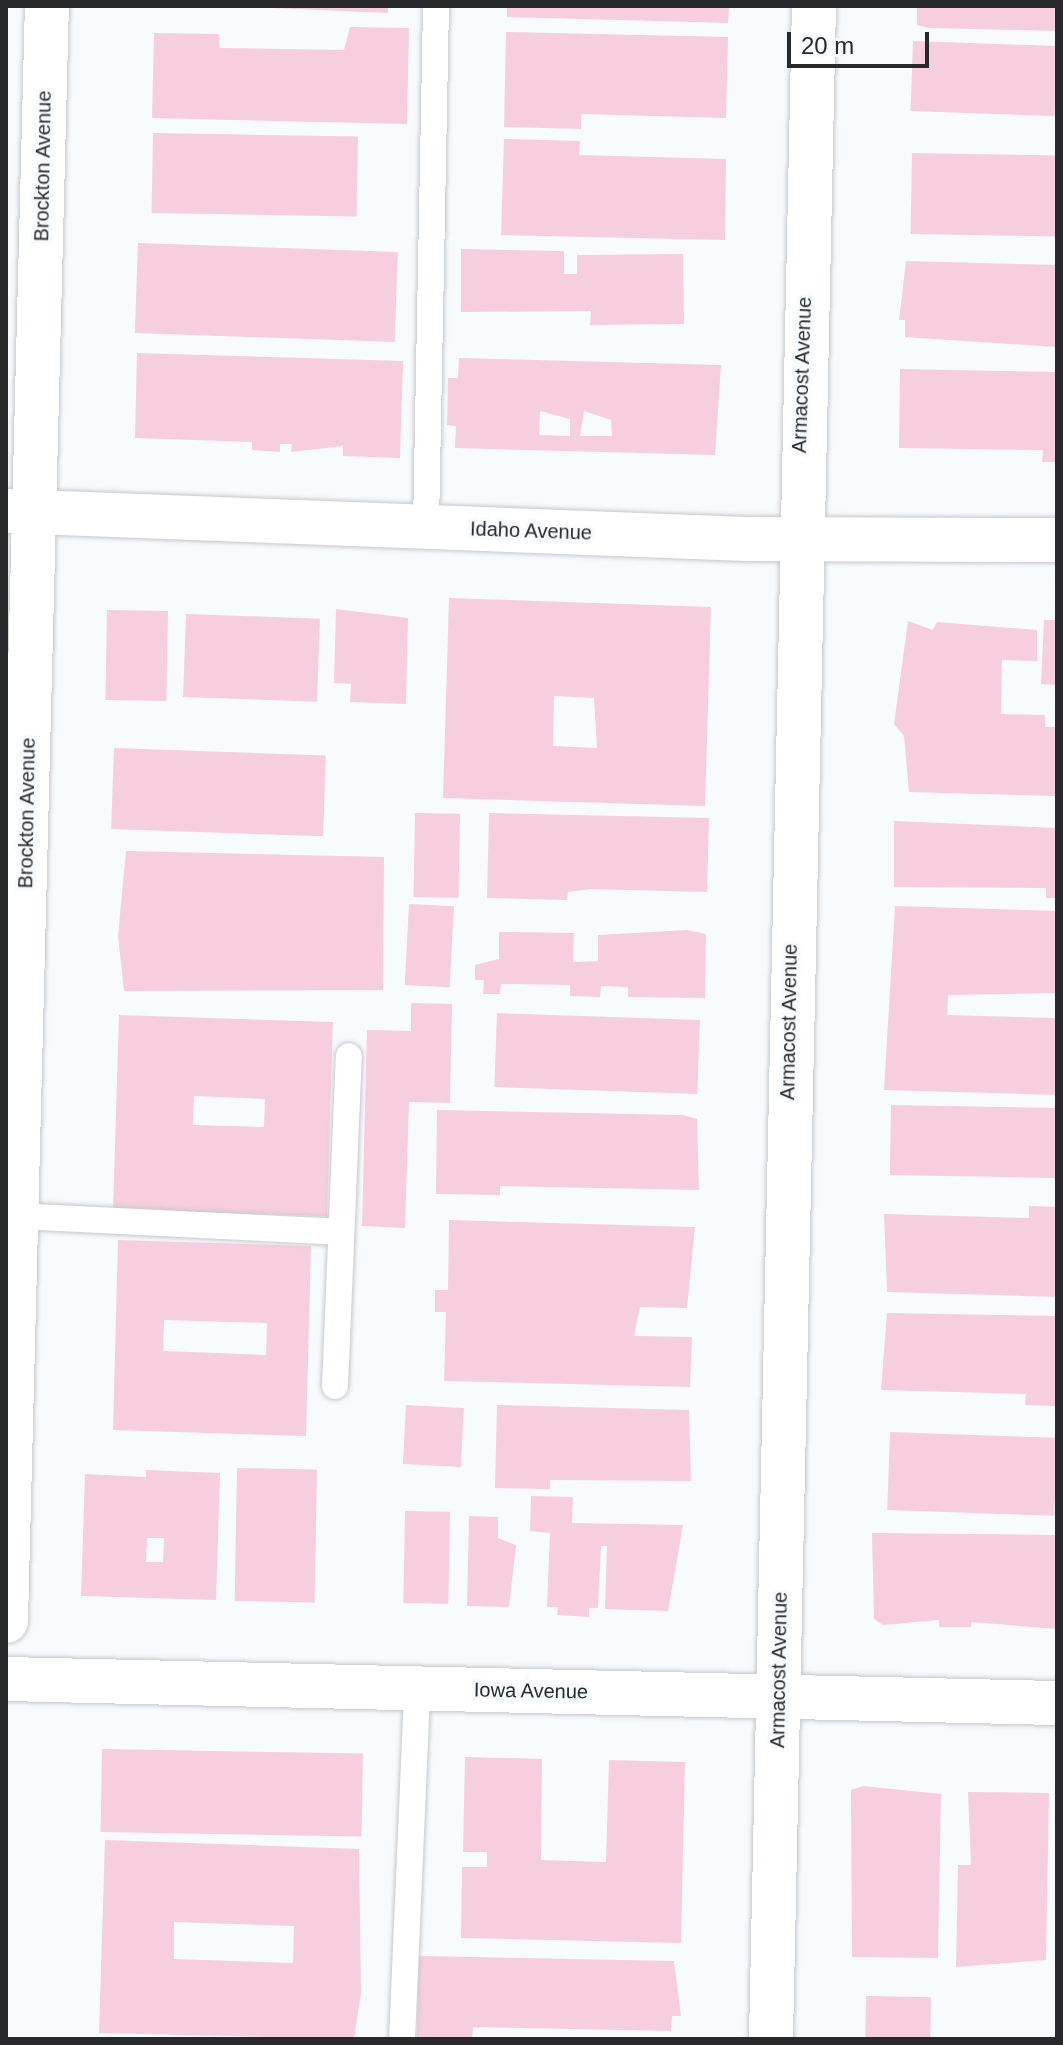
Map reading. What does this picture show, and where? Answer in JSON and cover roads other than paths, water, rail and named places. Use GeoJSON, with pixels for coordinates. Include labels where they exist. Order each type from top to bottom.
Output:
{"type":"FeatureCollection","features":[{"type":"Feature","properties":{"kind":"street","name":"Brockton Avenue"},"geometry":{"type":"LineString","coordinates":[[6,1621],[17,1216],[15,980],[20,512],[47,6]]}},
{"type":"Feature","properties":{"kind":"street","name":"Armacost Avenue"},"geometry":{"type":"LineString","coordinates":[[771,2039],[797,540],[814,6]]}},
{"type":"Feature","properties":{"kind":"street","name":"Idaho Avenue"},"geometry":{"type":"LineString","coordinates":[[20,512],[797,540],[1057,540]]}},
{"type":"Feature","properties":{"kind":"street","name":"Iowa Avenue"},"geometry":{"type":"LineString","coordinates":[[6,1679],[1057,1703]]}},
{"type":"Feature","properties":{"kind":"lane"},"geometry":{"type":"LineString","coordinates":[[426,526],[436,6]]}},
{"type":"Feature","properties":{"kind":"lane"},"geometry":{"type":"LineString","coordinates":[[335,1386],[349,1056]]}},
{"type":"Feature","properties":{"kind":"lane"},"geometry":{"type":"LineString","coordinates":[[17,1216],[341,1232]]}},
{"type":"Feature","properties":{"kind":"lane"},"geometry":{"type":"LineString","coordinates":[[402,2039],[417,1689]]}}]}
